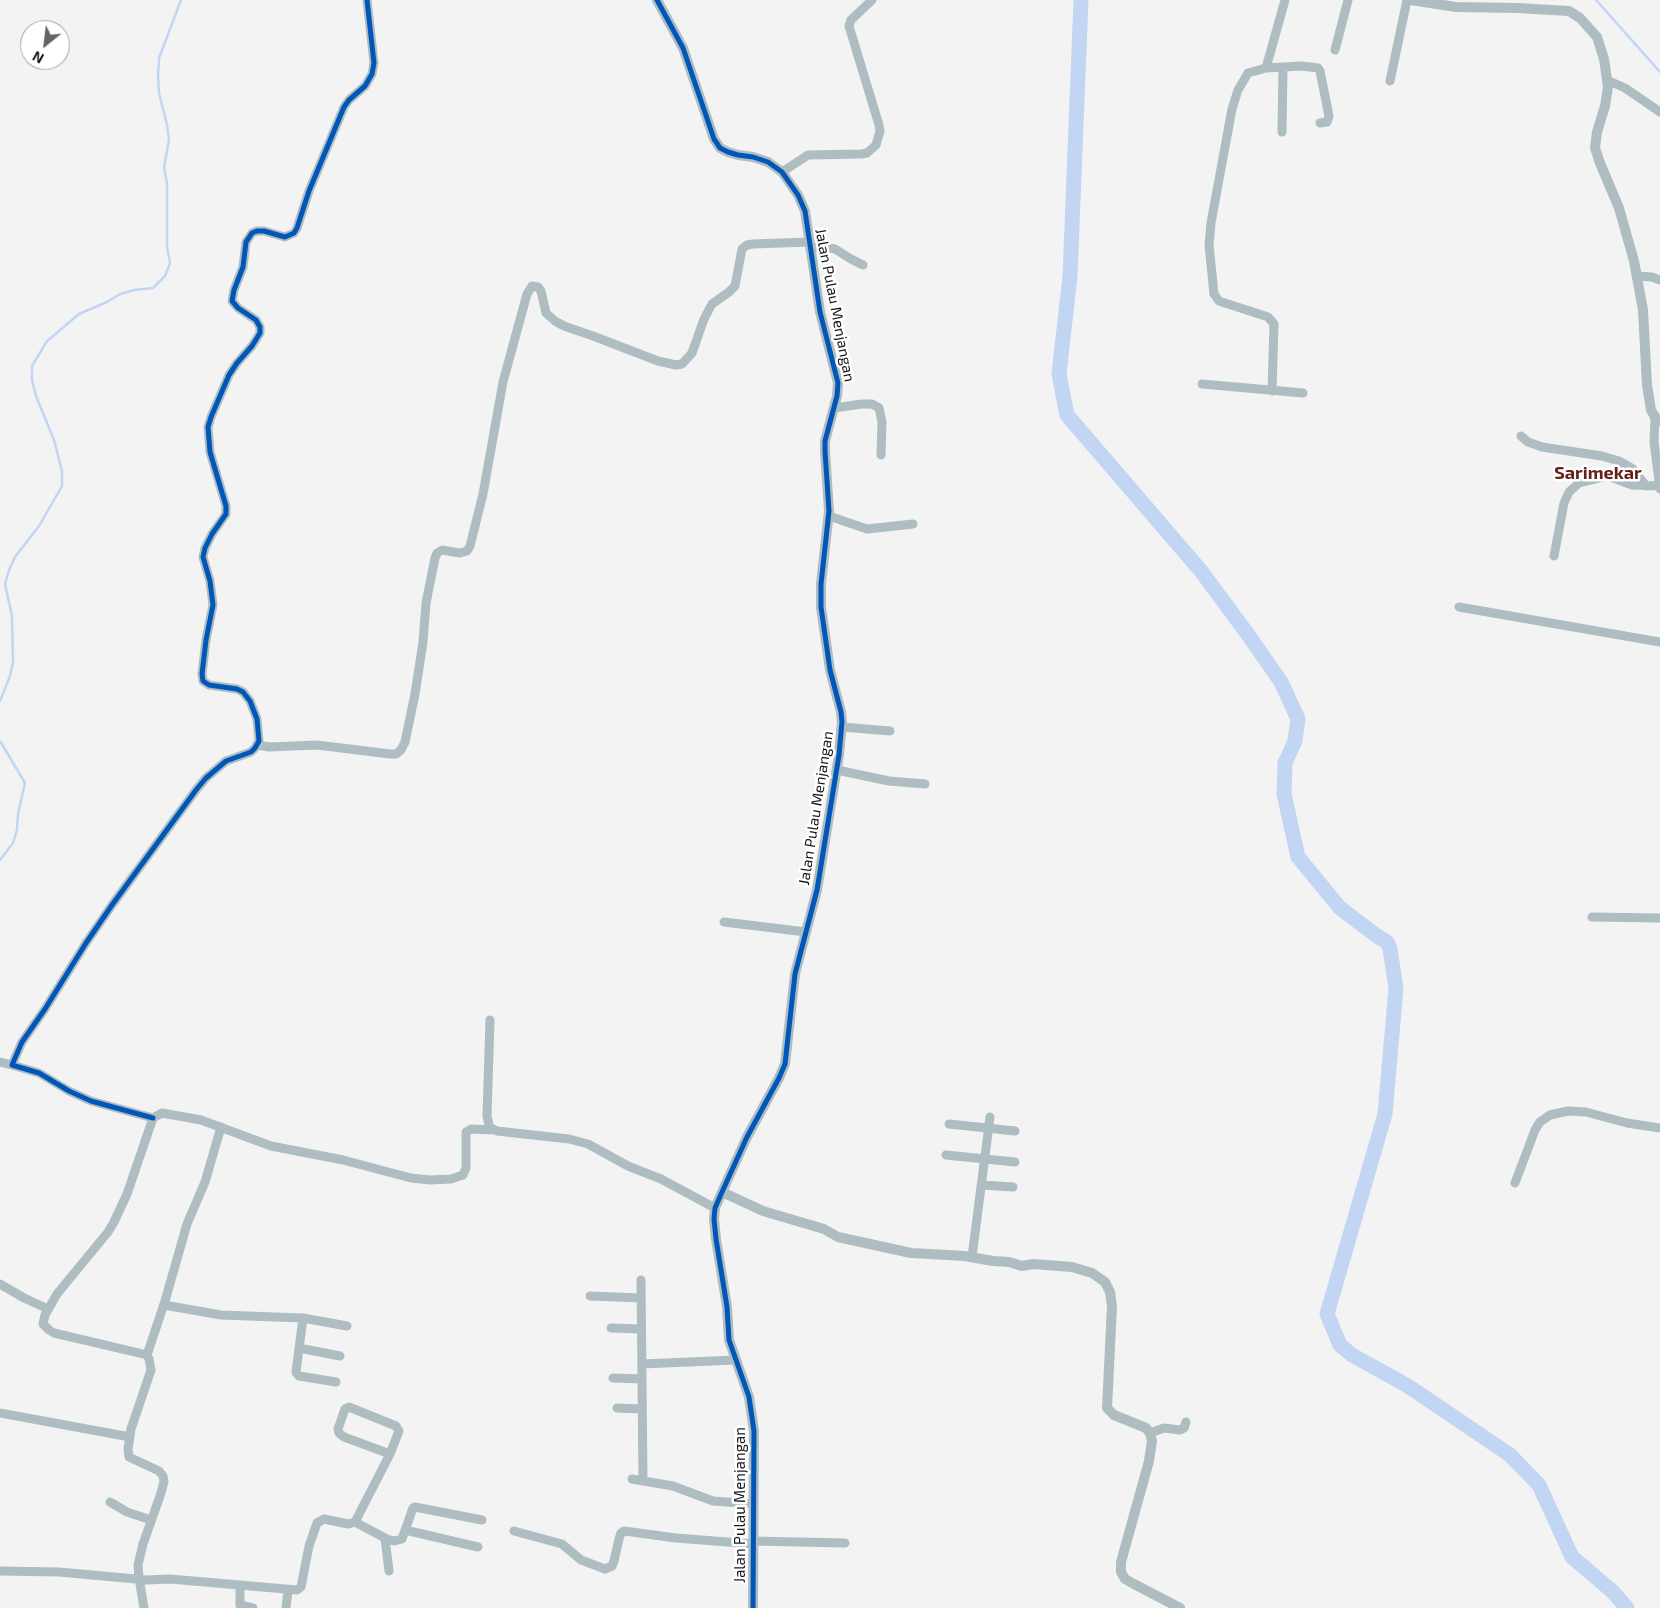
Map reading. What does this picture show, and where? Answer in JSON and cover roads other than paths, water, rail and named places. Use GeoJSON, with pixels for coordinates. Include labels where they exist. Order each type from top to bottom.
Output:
{"type":"FeatureCollection","features":[{"type":"Feature","properties":{"kind":"street"},"geometry":{"type":"LineString","coordinates":[[12,1065],[22,1042],[86,943],[196,790],[206,778],[226,761],[251,752],[259,741],[257,719],[250,701],[243,692],[203,681],[202,674],[206,640],[213,606],[210,580],[203,557],[212,534],[226,514],[226,506],[210,452],[208,427],[210,417],[229,375],[260,334],[260,327],[256,320],[238,308],[232,301],[243,267],[246,242],[252,233],[257,231],[285,237],[294,233],[315,175],[344,107],[365,86],[372,74],[374,63],[367,0]]}},
{"type":"Feature","properties":{"kind":"street","name":"Jalan Pulau Menjangan"},"geometry":{"type":"LineString","coordinates":[[657,0],[684,48],[714,139],[720,148],[738,155],[768,162],[782,172],[798,195],[804,211],[820,312],[838,383],[837,396],[825,441],[829,516],[821,584],[821,607],[830,670],[840,702],[842,727],[837,770],[816,890],[796,974],[785,1064],[747,1136],[716,1208],[715,1234],[724,1282],[730,1340],[746,1386],[751,1408],[754,1444],[753,1608]]}},
{"type":"Feature","properties":{"kind":"street"},"geometry":{"type":"LineString","coordinates":[[782,172],[807,155],[861,154],[866,153],[876,145],[880,132],[879,125],[848,26],[851,20],[872,0]]}},
{"type":"Feature","properties":{"kind":"street"},"geometry":{"type":"LineString","coordinates":[[1266,68],[1285,0]]}},
{"type":"Feature","properties":{"kind":"street"},"geometry":{"type":"LineString","coordinates":[[1335,50],[1348,0]]}},
{"type":"Feature","properties":{"kind":"street"},"geometry":{"type":"LineString","coordinates":[[1390,81],[1407,0]]}},
{"type":"Feature","properties":{"kind":"street"},"geometry":{"type":"LineString","coordinates":[[1412,0],[1456,7],[1517,8],[1572,12],[1585,22],[1596,37],[1604,59],[1607,96],[1597,132],[1595,148],[1619,208],[1637,276],[1643,310],[1646,385],[1651,410],[1658,419],[1654,442],[1660,488],[1632,485],[1608,476],[1587,480],[1574,487],[1567,496],[1562,510],[1554,556]]}},
{"type":"Feature","properties":{"kind":"street"},"geometry":{"type":"LineString","coordinates":[[1282,132],[1283,67]]}},
{"type":"Feature","properties":{"kind":"street"},"geometry":{"type":"LineString","coordinates":[[1272,391],[1274,324],[1268,317],[1218,301],[1214,294],[1209,245],[1211,223],[1234,99],[1248,73],[1266,68],[1283,67],[1313,67],[1320,70],[1329,116],[1326,122],[1320,122]]}},
{"type":"Feature","properties":{"kind":"street"},"geometry":{"type":"LineString","coordinates":[[1607,80],[1636,94],[1660,112]]}},
{"type":"Feature","properties":{"kind":"street"},"geometry":{"type":"LineString","coordinates":[[257,745],[269,747],[317,745],[390,754],[396,754],[401,750],[405,742],[415,694],[423,642],[426,603],[435,558],[437,553],[442,550],[460,553],[467,551],[470,546],[483,494],[503,382],[527,294],[532,286],[538,287],[541,291],[546,313],[554,321],[658,361],[676,365],[682,364],[692,353],[704,319],[712,304],[735,286],[742,249],[747,245],[810,245],[835,249],[863,265]]}},
{"type":"Feature","properties":{"kind":"street"},"geometry":{"type":"LineString","coordinates":[[1637,276],[1652,277],[1660,280]]}},
{"type":"Feature","properties":{"kind":"street"},"geometry":{"type":"LineString","coordinates":[[1202,384],[1303,393]]}},
{"type":"Feature","properties":{"kind":"street"},"geometry":{"type":"LineString","coordinates":[[834,408],[872,404],[879,408],[882,422],[881,455]]}},
{"type":"Feature","properties":{"kind":"street"},"geometry":{"type":"LineString","coordinates":[[1521,436],[1528,442],[1542,447],[1602,456],[1619,461],[1633,469],[1646,486]]}},
{"type":"Feature","properties":{"kind":"street"},"geometry":{"type":"LineString","coordinates":[[829,516],[866,529],[913,524]]}},
{"type":"Feature","properties":{"kind":"street"},"geometry":{"type":"LineString","coordinates":[[1459,607],[1660,642]]}},
{"type":"Feature","properties":{"kind":"street"},"geometry":{"type":"LineString","coordinates":[[842,727],[890,731]]}},
{"type":"Feature","properties":{"kind":"street"},"geometry":{"type":"LineString","coordinates":[[837,770],[889,781],[925,784]]}},
{"type":"Feature","properties":{"kind":"street"},"geometry":{"type":"LineString","coordinates":[[1592,917],[1660,918]]}},
{"type":"Feature","properties":{"kind":"street"},"geometry":{"type":"LineString","coordinates":[[724,922],[806,932]]}},
{"type":"Feature","properties":{"kind":"street"},"geometry":{"type":"LineString","coordinates":[[490,1020],[487,1116],[489,1125],[494,1130]]}},
{"type":"Feature","properties":{"kind":"street"},"geometry":{"type":"LineString","coordinates":[[0,1062],[39,1074],[69,1091],[91,1100],[153,1118]]}},
{"type":"Feature","properties":{"kind":"street"},"geometry":{"type":"LineString","coordinates":[[1515,1184],[1535,1130],[1540,1122],[1550,1115],[1586,1112],[1627,1123],[1660,1128]]}},
{"type":"Feature","properties":{"kind":"street"},"geometry":{"type":"LineString","coordinates":[[144,1608],[138,1578],[140,1556],[163,1489],[163,1476],[159,1471],[129,1457],[128,1449],[151,1370],[151,1364],[146,1355],[49,1330],[43,1324],[48,1309],[65,1283],[108,1232],[114,1222],[127,1194],[153,1118],[162,1113],[201,1120],[271,1146],[329,1157],[411,1178],[430,1180],[451,1179],[463,1175],[466,1168],[466,1132],[471,1129],[569,1139],[582,1142],[607,1153],[628,1166],[662,1179],[716,1208]]}},
{"type":"Feature","properties":{"kind":"street"},"geometry":{"type":"LineString","coordinates":[[972,1256],[990,1117]]}},
{"type":"Feature","properties":{"kind":"street"},"geometry":{"type":"LineString","coordinates":[[949,1124],[1015,1131]]}},
{"type":"Feature","properties":{"kind":"street"},"geometry":{"type":"LineString","coordinates":[[146,1355],[164,1305],[187,1224],[206,1182],[221,1127]]}},
{"type":"Feature","properties":{"kind":"street"},"geometry":{"type":"LineString","coordinates":[[946,1155],[1015,1162]]}},
{"type":"Feature","properties":{"kind":"street"},"geometry":{"type":"LineString","coordinates":[[982,1185],[1013,1187]]}},
{"type":"Feature","properties":{"kind":"street"},"geometry":{"type":"LineString","coordinates":[[722,1192],[762,1211],[824,1229],[838,1237],[911,1254],[937,1253],[972,1256],[993,1261],[1009,1262],[1018,1266],[1033,1264],[1078,1268],[1092,1273],[1105,1282],[1112,1298],[1107,1408],[1114,1415],[1143,1426],[1150,1433],[1152,1441],[1149,1461],[1121,1572],[1125,1579],[1180,1608]]}},
{"type":"Feature","properties":{"kind":"street"},"geometry":{"type":"LineString","coordinates":[[641,1280],[643,1481]]}},
{"type":"Feature","properties":{"kind":"street"},"geometry":{"type":"LineString","coordinates":[[0,1284],[48,1309]]}},
{"type":"Feature","properties":{"kind":"street"},"geometry":{"type":"LineString","coordinates":[[590,1296],[641,1298]]}},
{"type":"Feature","properties":{"kind":"street"},"geometry":{"type":"LineString","coordinates":[[164,1305],[221,1315],[303,1318],[346,1326]]}},
{"type":"Feature","properties":{"kind":"street"},"geometry":{"type":"LineString","coordinates":[[303,1318],[297,1374],[336,1382]]}},
{"type":"Feature","properties":{"kind":"street"},"geometry":{"type":"LineString","coordinates":[[611,1328],[642,1329]]}},
{"type":"Feature","properties":{"kind":"street"},"geometry":{"type":"LineString","coordinates":[[299,1348],[340,1356]]}},
{"type":"Feature","properties":{"kind":"street"},"geometry":{"type":"LineString","coordinates":[[642,1364],[736,1360]]}},
{"type":"Feature","properties":{"kind":"street"},"geometry":{"type":"LineString","coordinates":[[613,1378],[642,1379]]}},
{"type":"Feature","properties":{"kind":"street"},"geometry":{"type":"LineString","coordinates":[[356,1522],[390,1454],[399,1431],[396,1426],[346,1408],[338,1429],[339,1433],[344,1437],[390,1454]]}},
{"type":"Feature","properties":{"kind":"street"},"geometry":{"type":"LineString","coordinates":[[617,1408],[642,1409]]}},
{"type":"Feature","properties":{"kind":"street"},"geometry":{"type":"LineString","coordinates":[[0,1413],[130,1437]]}},
{"type":"Feature","properties":{"kind":"street"},"geometry":{"type":"LineString","coordinates":[[1150,1433],[1164,1428],[1180,1430],[1184,1428],[1186,1422]]}},
{"type":"Feature","properties":{"kind":"street"},"geometry":{"type":"LineString","coordinates":[[632,1479],[673,1486],[713,1501],[753,1504]]}},
{"type":"Feature","properties":{"kind":"street"},"geometry":{"type":"LineString","coordinates":[[110,1502],[138,1516],[151,1520]]}},
{"type":"Feature","properties":{"kind":"street"},"geometry":{"type":"LineString","coordinates":[[0,1571],[59,1572],[146,1580],[170,1579],[297,1590],[301,1586],[316,1523],[324,1519],[348,1524],[356,1522],[391,1542],[402,1539],[412,1510],[415,1507],[482,1520]]}},
{"type":"Feature","properties":{"kind":"street"},"geometry":{"type":"LineString","coordinates":[[405,1530],[478,1547]]}},
{"type":"Feature","properties":{"kind":"street"},"geometry":{"type":"LineString","coordinates":[[514,1531],[562,1544],[581,1560],[605,1569],[612,1566],[619,1539],[624,1531],[691,1539],[845,1543]]}},
{"type":"Feature","properties":{"kind":"street"},"geometry":{"type":"LineString","coordinates":[[385,1538],[389,1571]]}},
{"type":"Feature","properties":{"kind":"street"},"geometry":{"type":"LineString","coordinates":[[240,1585],[240,1604],[252,1608]]}},
{"type":"Feature","properties":{"kind":"street"},"geometry":{"type":"LineString","coordinates":[[286,1608],[288,1590]]}},
{"type":"Feature","properties":{"kind":"waterway"},"geometry":{"type":"LineString","coordinates":[[0,701],[10,676],[13,662],[12,616],[5,584],[9,570],[15,557],[39,526],[62,486],[62,471],[54,440],[36,396],[32,380],[32,366],[47,341],[79,314],[120,294],[153,288],[165,276],[170,263],[167,247],[167,183],[164,168],[169,139],[159,93],[158,75],[159,58],[181,0]]}},
{"type":"Feature","properties":{"kind":"waterway"},"geometry":{"type":"LineString","coordinates":[[1081,0],[1070,276],[1059,374],[1067,415],[1201,571],[1281,682],[1298,719],[1295,741],[1285,763],[1284,794],[1298,857],[1340,908],[1387,942],[1390,949],[1396,988],[1385,1114],[1327,1314],[1340,1345],[1352,1355],[1408,1386],[1510,1455],[1539,1485],[1572,1557],[1612,1591],[1627,1608]]}},
{"type":"Feature","properties":{"kind":"waterway"},"geometry":{"type":"LineString","coordinates":[[1596,0],[1660,72]]}},
{"type":"Feature","properties":{"kind":"waterway"},"geometry":{"type":"LineString","coordinates":[[0,741],[25,783],[13,843],[0,860]]}},
{"type":"Feature","properties":{"kind":"district","name":"Sarimekar"},"geometry":{"type":"Point","coordinates":[1598,473]}}]}
